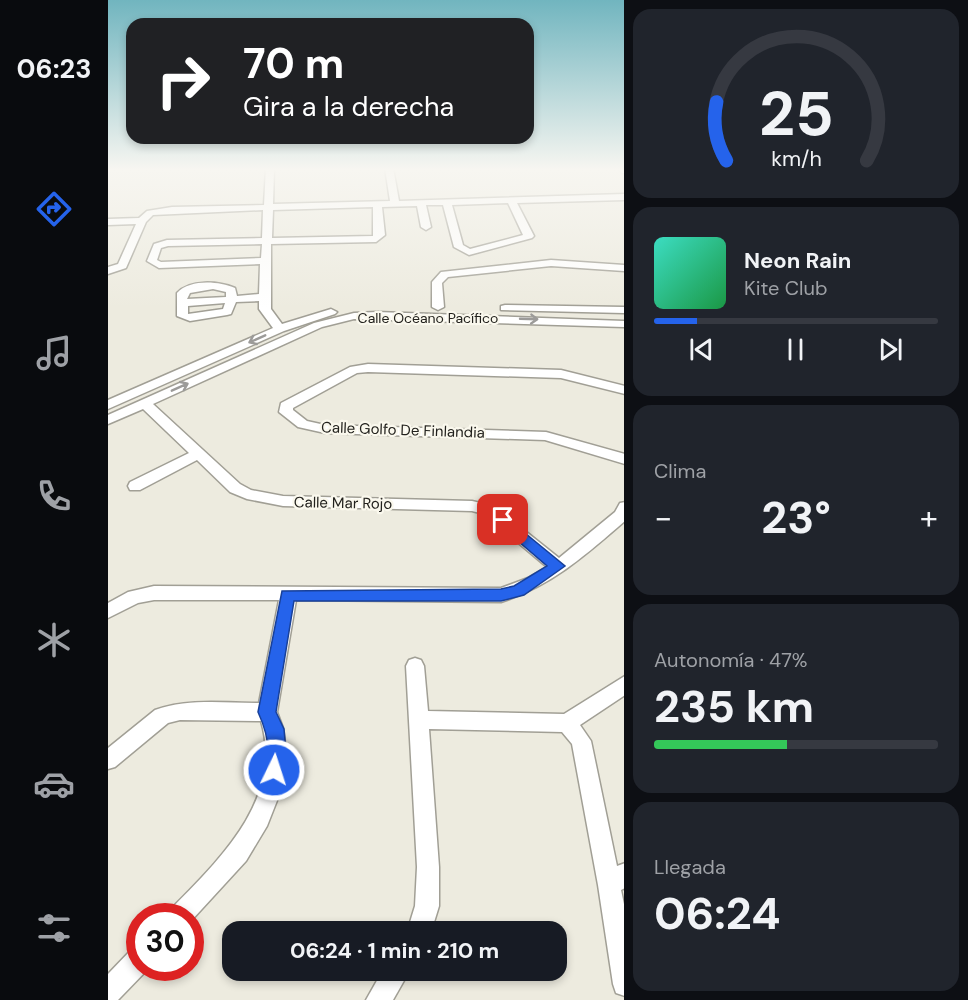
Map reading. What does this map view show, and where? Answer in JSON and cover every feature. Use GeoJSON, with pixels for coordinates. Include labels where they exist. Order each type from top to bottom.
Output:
{"type":"FeatureCollection","features":[{"type":"Feature","properties":{"kind":"street"},"geometry":{"type":"LineString","coordinates":[[108,271],[122,266],[142,222],[149,215]]}},
{"type":"Feature","properties":{"kind":"street"},"geometry":{"type":"LineString","coordinates":[[268,215],[265,309],[280,329]]}},
{"type":"Feature","properties":{"kind":"street"},"geometry":{"type":"LineString","coordinates":[[266,261],[159,265],[152,261],[157,246],[161,244],[376,239],[380,234],[378,215]]}},
{"type":"Feature","properties":{"kind":"street"},"geometry":{"type":"LineString","coordinates":[[424,215],[426,227]]}},
{"type":"Feature","properties":{"kind":"street"},"geometry":{"type":"LineString","coordinates":[[450,215],[459,247],[469,252],[529,236],[519,215]]}},
{"type":"Feature","properties":{"kind":"street"},"geometry":{"type":"LineString","coordinates":[[108,222],[142,222]]}},
{"type":"Feature","properties":{"kind":"street"},"geometry":{"type":"LineString","coordinates":[[438,306],[439,277],[455,272],[550,263],[624,268]]}},
{"type":"Feature","properties":{"kind":"street"},"geometry":{"type":"LineString","coordinates":[[231,298],[227,312],[190,318],[183,316],[182,303],[231,298],[264,297]]}},
{"type":"Feature","properties":{"kind":"street","name":"Calle Océano Pacífico"},"geometry":{"type":"LineString","coordinates":[[108,405],[309,317],[345,308],[380,305],[438,306],[624,317]]}},
{"type":"Feature","properties":{"kind":"street","name":"Calle Océano Pacífico"},"geometry":{"type":"LineString","coordinates":[[108,420],[318,325],[354,316],[535,319],[624,317]]}},
{"type":"Feature","properties":{"kind":"street","name":"Calle Golfo De Finlandia"},"geometry":{"type":"LineString","coordinates":[[624,390],[561,374],[368,368],[354,370],[286,406],[286,412],[303,424],[325,429],[546,436],[624,459]]}},
{"type":"Feature","properties":{"kind":"street","name":"Calle Mar Rojo"},"geometry":{"type":"LineString","coordinates":[[144,403],[235,488],[263,498],[283,501],[472,506],[489,510],[558,566]]}},
{"type":"Feature","properties":{"kind":"street"},"geometry":{"type":"LineString","coordinates":[[135,486],[198,454]]}},
{"type":"Feature","properties":{"kind":"street"},"geometry":{"type":"LineString","coordinates":[[108,611],[134,597],[154,593],[501,595],[518,591],[578,554],[623,513]]}},
{"type":"Feature","properties":{"kind":"street"},"geometry":{"type":"LineString","coordinates":[[192,903],[239,854],[256,829],[267,804],[277,752],[275,729],[267,712],[288,595]]}},
{"type":"Feature","properties":{"kind":"street"},"geometry":{"type":"LineString","coordinates":[[415,666],[428,867],[427,906],[422,921]]}},
{"type":"Feature","properties":{"kind":"street"},"geometry":{"type":"LineString","coordinates":[[420,720],[567,723],[624,684]]}},
{"type":"Feature","properties":{"kind":"street"},"geometry":{"type":"LineString","coordinates":[[108,760],[162,716],[180,711],[267,712]]}},
{"type":"Feature","properties":{"kind":"street"},"geometry":{"type":"LineString","coordinates":[[567,723],[581,741],[617,880],[624,984]]}},
{"type":"Feature","properties":{"kind":"street"},"geometry":{"type":"LineString","coordinates":[[108,992],[126,973]]}},
{"type":"Feature","properties":{"kind":"street"},"geometry":{"type":"LineString","coordinates":[[379,1000],[391,981]]}},
{"type":"Feature","properties":{"kind":"route"},"geometry":{"type":"LineString","coordinates":[[274,770],[277,752],[275,729],[267,712],[288,595],[501,595],[518,591],[558,566],[503,520]]}}]}
